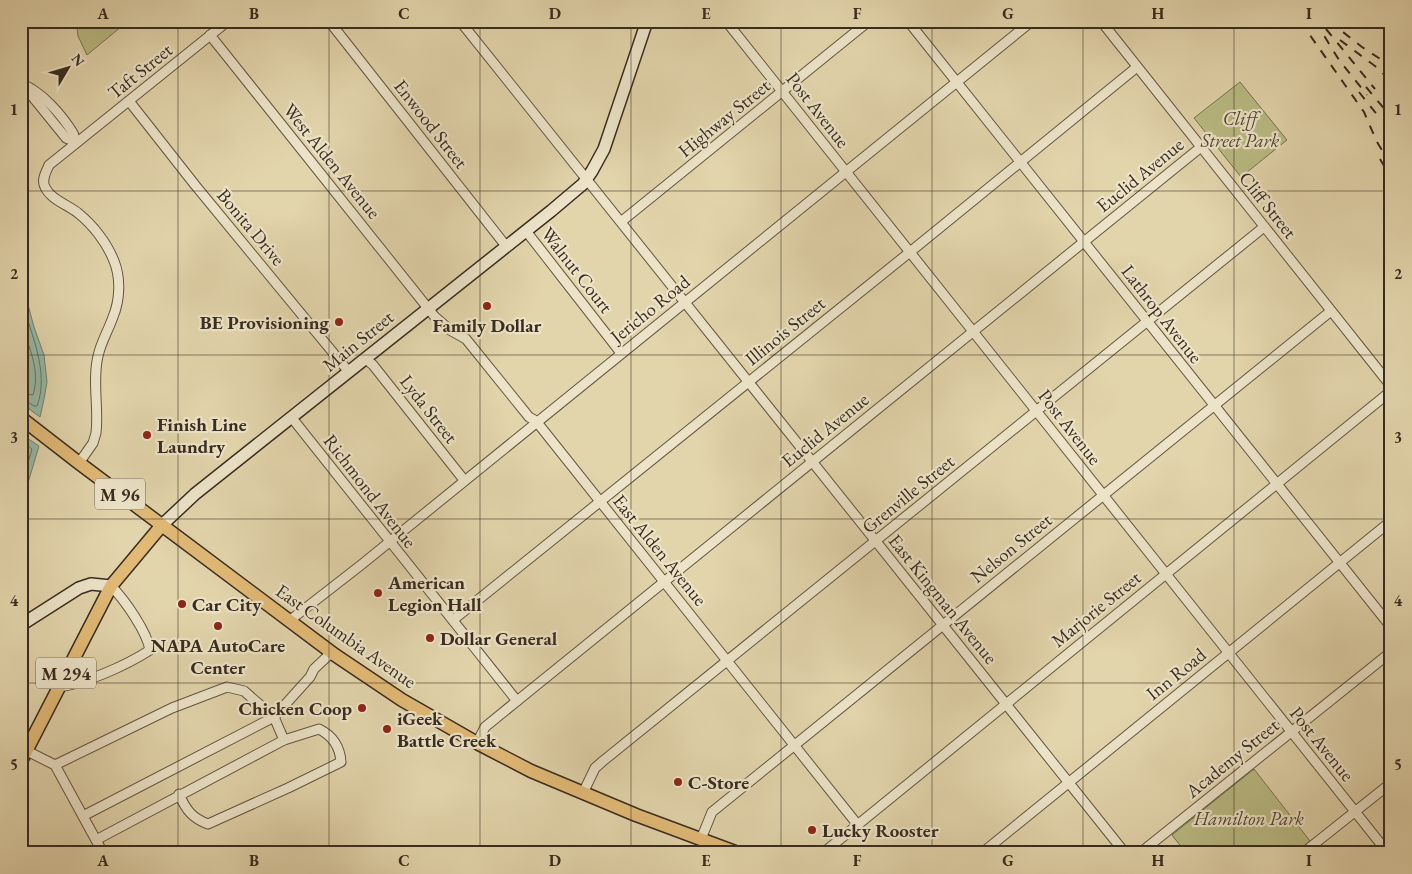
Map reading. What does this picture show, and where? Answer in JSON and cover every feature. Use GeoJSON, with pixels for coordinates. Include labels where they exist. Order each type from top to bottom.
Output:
{"type":"FeatureCollection","features":[{"type":"Feature","properties":{"kind":"main road","name":"East Columbia Avenue"},"geometry":{"type":"LineString","coordinates":[[21,418],[78,463],[333,654],[402,700],[477,743],[531,771],[738,853]]}},
{"type":"Feature","properties":{"kind":"main road","name":"Main Street"},"geometry":{"type":"LineString","coordinates":[[111,586],[162,525]]}},
{"type":"Feature","properties":{"kind":"main road","name":"M 294"},"geometry":{"type":"LineString","coordinates":[[24,756],[111,586]]}},
{"type":"Feature","properties":{"kind":"street","name":"Taft Street"},"geometry":{"type":"LineString","coordinates":[[78,463],[93,442],[96,433],[97,359],[104,335],[113,317],[118,293],[118,272],[109,250],[97,232],[78,213],[61,203],[48,192],[43,179],[48,165],[228,21]]}},
{"type":"Feature","properties":{"kind":"street","name":"Enwood Street"},"geometry":{"type":"LineString","coordinates":[[329,21],[506,246]]}},
{"type":"Feature","properties":{"kind":"street","name":"East Kingman Avenue"},"geometry":{"type":"LineString","coordinates":[[460,21],[622,221],[748,382],[1125,853]]}},
{"type":"Feature","properties":{"kind":"street","name":"Main Street"},"geometry":{"type":"LineString","coordinates":[[162,525],[195,494],[567,198],[587,178],[604,149],[647,21]]}},
{"type":"Feature","properties":{"kind":"street","name":"Post Avenue"},"geometry":{"type":"LineString","coordinates":[[726,21],[1388,853]]}},
{"type":"Feature","properties":{"kind":"street","name":"Highway Street"},"geometry":{"type":"LineString","coordinates":[[622,221],[869,21]]}},
{"type":"Feature","properties":{"kind":"street","name":"Lathrop Avenue"},"geometry":{"type":"LineString","coordinates":[[908,21],[1391,627]]}},
{"type":"Feature","properties":{"kind":"street","name":"Jericho Road"},"geometry":{"type":"LineString","coordinates":[[289,621],[1032,21]]}},
{"type":"Feature","properties":{"kind":"street","name":"Cliff Street"},"geometry":{"type":"LineString","coordinates":[[1100,21],[1391,386]]}},
{"type":"Feature","properties":{"kind":"street","name":"West Alden Avenue"},"geometry":{"type":"LineString","coordinates":[[210,35],[428,308]]}},
{"type":"Feature","properties":{"kind":"street","name":"Illinois Street"},"geometry":{"type":"LineString","coordinates":[[452,620],[1137,67]]}},
{"type":"Feature","properties":{"kind":"street"},"geometry":{"type":"LineString","coordinates":[[22,84],[66,138],[74,143]]}},
{"type":"Feature","properties":{"kind":"street","name":"Bonita Drive"},"geometry":{"type":"LineString","coordinates":[[129,101],[195,185],[349,372]]}},
{"type":"Feature","properties":{"kind":"street","name":"Euclid Avenue"},"geometry":{"type":"LineString","coordinates":[[477,743],[485,727],[516,700],[1201,147]]}},
{"type":"Feature","properties":{"kind":"street","name":"Grenville Street"},"geometry":{"type":"LineString","coordinates":[[583,793],[595,768],[603,761],[1264,227]]}},
{"type":"Feature","properties":{"kind":"street","name":"Walnut Court"},"geometry":{"type":"LineString","coordinates":[[526,231],[621,353]]}},
{"type":"Feature","properties":{"kind":"street","name":"East Alden Avenue"},"geometry":{"type":"LineString","coordinates":[[428,308],[450,330],[466,339],[529,417],[536,422],[857,824]]}},
{"type":"Feature","properties":{"kind":"street","name":"Nelson Street"},"geometry":{"type":"LineString","coordinates":[[701,839],[712,812],[1331,310]]}},
{"type":"Feature","properties":{"kind":"street","name":"Lyda Street"},"geometry":{"type":"LineString","coordinates":[[366,359],[373,365],[464,480]]}},
{"type":"Feature","properties":{"kind":"street","name":"Marjorie Street"},"geometry":{"type":"LineString","coordinates":[[823,853],[1391,391]]}},
{"type":"Feature","properties":{"kind":"street","name":"Richmond Avenue"},"geometry":{"type":"LineString","coordinates":[[292,418],[516,700]]}},
{"type":"Feature","properties":{"kind":"street","name":"Inn Road"},"geometry":{"type":"LineString","coordinates":[[982,853],[1391,521]]}},
{"type":"Feature","properties":{"kind":"street"},"geometry":{"type":"LineString","coordinates":[[21,626],[79,588],[91,584],[111,586],[121,596],[149,642],[150,650],[101,674],[71,686],[58,687]]}},
{"type":"Feature","properties":{"kind":"street","name":"Academy Street"},"geometry":{"type":"LineString","coordinates":[[1140,853],[1391,652]]}},
{"type":"Feature","properties":{"kind":"street"},"geometry":{"type":"LineString","coordinates":[[83,816],[274,717],[312,675],[314,669],[333,654]]}},
{"type":"Feature","properties":{"kind":"street"},"geometry":{"type":"LineString","coordinates":[[24,756],[55,765],[172,708],[226,687],[244,691],[274,717],[284,740]]}},
{"type":"Feature","properties":{"kind":"street"},"geometry":{"type":"LineString","coordinates":[[96,840],[179,794],[284,740],[319,729],[334,741],[340,753],[341,762],[208,824],[199,821],[189,813],[179,794]]}},
{"type":"Feature","properties":{"kind":"street"},"geometry":{"type":"LineString","coordinates":[[55,765],[103,853]]}},
{"type":"Feature","properties":{"kind":"street"},"geometry":{"type":"LineString","coordinates":[[1303,853],[1391,783]]}},
{"type":"Feature","properties":{"kind":"green space"},"geometry":{"type":"Polygon","coordinates":[[[76,21],[128,21],[87,55],[78,36],[76,21]]]}},
{"type":"Feature","properties":{"kind":"green space","name":"Cliff Street Park"},"geometry":{"type":"Polygon","coordinates":[[[1240,82],[1287,140],[1241,177],[1194,118],[1240,82]]]}},
{"type":"Feature","properties":{"kind":"green space","name":"Hamilton Park"},"geometry":{"type":"Polygon","coordinates":[[[1254,769],[1310,841],[1295,853],[1186,853],[1172,835],[1254,769]]]}},
{"type":"Feature","properties":{"kind":"water"},"geometry":{"type":"Polygon","coordinates":[[[21,279],[44,355],[47,382],[40,417],[21,403],[21,279]]]}},
{"type":"Feature","properties":{"kind":"water"},"geometry":{"type":"Polygon","coordinates":[[[21,434],[39,446],[21,506],[21,434]]]}},
{"type":"Feature","properties":{"kind":"railway"},"geometry":{"type":"LineString","coordinates":[[1300,21],[1364,112],[1377,142],[1391,165]]}},
{"type":"Feature","properties":{"kind":"railway"},"geometry":{"type":"LineString","coordinates":[[1315,21],[1339,60],[1367,95]]}},
{"type":"Feature","properties":{"kind":"railway"},"geometry":{"type":"LineString","coordinates":[[1329,21],[1362,47],[1391,66]]}},
{"type":"Feature","properties":{"kind":"railway"},"geometry":{"type":"LineString","coordinates":[[1326,29],[1375,89]]}},
{"type":"Feature","properties":{"kind":"railway"},"geometry":{"type":"LineString","coordinates":[[1340,40],[1375,66],[1391,81]]}},
{"type":"Feature","properties":{"kind":"railway"},"geometry":{"type":"LineString","coordinates":[[1366,87],[1387,112]]}},
{"type":"Feature","properties":{"kind":"railway"},"geometry":{"type":"LineString","coordinates":[[1359,92],[1379,117]]}},
{"type":"Feature","properties":{"kind":"railway"},"geometry":{"type":"LineString","coordinates":[[1380,159],[1391,178]]}},
{"type":"Feature","properties":{"kind":"place","name":"Family Dollar"},"geometry":{"type":"Point","coordinates":[487,306]}},
{"type":"Feature","properties":{"kind":"place","name":"BE Provisioning"},"geometry":{"type":"Point","coordinates":[339,322]}},
{"type":"Feature","properties":{"kind":"place","name":"Finish Line Laundry"},"geometry":{"type":"Point","coordinates":[147,435]}},
{"type":"Feature","properties":{"kind":"place","name":"American Legion Hall"},"geometry":{"type":"Point","coordinates":[378,593]}},
{"type":"Feature","properties":{"kind":"place","name":"Car City"},"geometry":{"type":"Point","coordinates":[182,604]}},
{"type":"Feature","properties":{"kind":"place","name":"NAPA AutoCare Center"},"geometry":{"type":"Point","coordinates":[218,626]}},
{"type":"Feature","properties":{"kind":"place","name":"Dollar General"},"geometry":{"type":"Point","coordinates":[430,638]}},
{"type":"Feature","properties":{"kind":"place","name":"Chicken Coop"},"geometry":{"type":"Point","coordinates":[362,708]}},
{"type":"Feature","properties":{"kind":"place","name":"iGeek Battle Creek"},"geometry":{"type":"Point","coordinates":[387,729]}},
{"type":"Feature","properties":{"kind":"place","name":"C-Store"},"geometry":{"type":"Point","coordinates":[678,782]}},
{"type":"Feature","properties":{"kind":"place","name":"Lucky Rooster"},"geometry":{"type":"Point","coordinates":[812,830]}}]}
